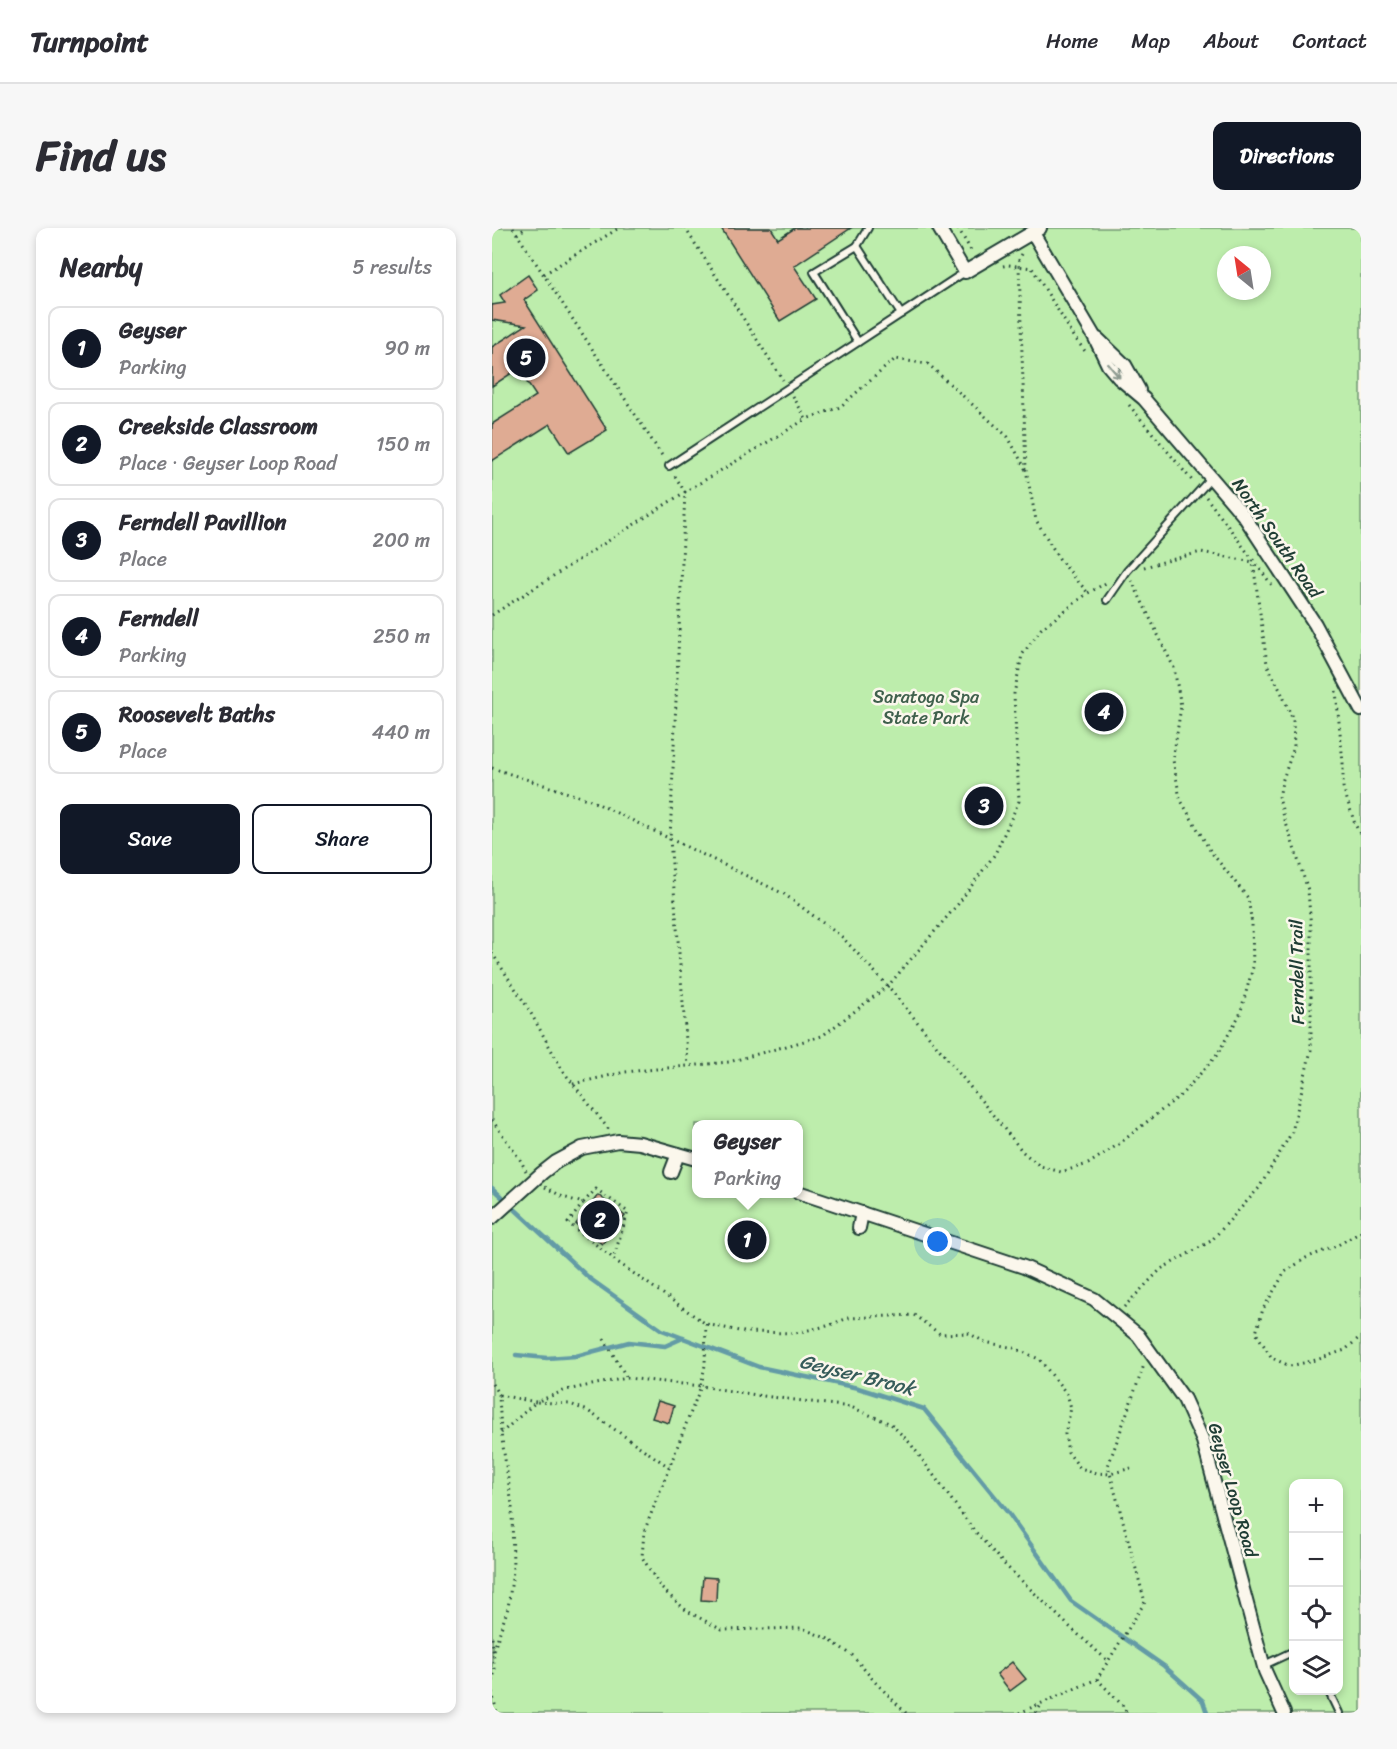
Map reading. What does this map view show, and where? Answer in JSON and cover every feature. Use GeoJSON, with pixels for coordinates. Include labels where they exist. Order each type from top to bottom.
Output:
{"type":"FeatureCollection","features":[{"type":"Feature","properties":{"kind":"street"},"geometry":{"type":"LineString","coordinates":[[939,228],[966,272],[1037,230]]}},
{"type":"Feature","properties":{"kind":"street","name":"North South Road"},"geometry":{"type":"LineString","coordinates":[[1037,230],[1094,336],[1119,357],[1144,399],[1244,516],[1315,624],[1361,710]]}},
{"type":"Feature","properties":{"kind":"street"},"geometry":{"type":"LineString","coordinates":[[497,1214],[556,1162],[582,1148],[618,1140],[640,1143],[692,1158]]}},
{"type":"Feature","properties":{"kind":"street"},"geometry":{"type":"LineString","coordinates":[[671,1172],[678,1154]]}},
{"type":"Feature","properties":{"kind":"street","name":"Geyser Loop Road"},"geometry":{"type":"LineString","coordinates":[[803,1194],[1024,1267],[1094,1299],[1138,1335],[1184,1399],[1203,1441],[1263,1666],[1284,1713]]}},
{"type":"Feature","properties":{"kind":"street"},"geometry":{"type":"LineString","coordinates":[[859,1228],[862,1213]]}},
{"type":"Feature","properties":{"kind":"lane"},"geometry":{"type":"LineString","coordinates":[[858,342],[814,272],[857,246],[868,228]]}},
{"type":"Feature","properties":{"kind":"lane"},"geometry":{"type":"LineString","coordinates":[[857,246],[902,314]]}},
{"type":"Feature","properties":{"kind":"lane"},"geometry":{"type":"LineString","coordinates":[[669,466],[966,272]]}},
{"type":"Feature","properties":{"kind":"lane"},"geometry":{"type":"LineString","coordinates":[[1107,600],[1127,571],[1212,477]]}},
{"type":"Feature","properties":{"kind":"lane"},"geometry":{"type":"LineString","coordinates":[[1263,1666],[1289,1653]]}},
{"type":"Feature","properties":{"kind":"lane"},"geometry":{"type":"LineString","coordinates":[[1330,1695],[1339,1713]]}},
{"type":"Feature","properties":{"kind":"path"},"geometry":{"type":"LineString","coordinates":[[513,228],[664,459]]}},
{"type":"Feature","properties":{"kind":"path"},"geometry":{"type":"LineString","coordinates":[[517,234],[526,228]]}},
{"type":"Feature","properties":{"kind":"path"},"geometry":{"type":"LineString","coordinates":[[544,274],[619,228]]}},
{"type":"Feature","properties":{"kind":"path"},"geometry":{"type":"LineString","coordinates":[[685,228],[806,419]]}},
{"type":"Feature","properties":{"kind":"path"},"geometry":{"type":"LineString","coordinates":[[958,228],[967,244]]}},
{"type":"Feature","properties":{"kind":"path"},"geometry":{"type":"LineString","coordinates":[[573,1084],[625,1072],[729,1062],[822,1036],[888,986],[958,904],[995,854],[1018,801],[1014,694],[1022,655],[1041,629],[1089,593],[1060,560],[1036,520],[1026,470],[1019,260],[1037,230]]}},
{"type":"Feature","properties":{"kind":"path"},"geometry":{"type":"LineString","coordinates":[[492,615],[806,419],[840,407],[895,359],[928,364],[1008,436],[1026,470]]}},
{"type":"Feature","properties":{"kind":"path"},"geometry":{"type":"LineString","coordinates":[[675,476],[686,492],[670,839],[688,1066]]}},
{"type":"Feature","properties":{"kind":"path"},"geometry":{"type":"LineString","coordinates":[[492,768],[590,800],[784,894],[842,937],[888,986],[1023,1152],[1040,1166],[1061,1172],[1088,1164],[1119,1144],[1182,1094],[1217,1055],[1240,1014],[1253,966],[1252,924],[1248,898],[1211,852],[1180,799],[1173,760],[1181,706],[1174,668],[1127,571],[1201,552],[1253,562],[1275,590]]}},
{"type":"Feature","properties":{"kind":"path","name":"Ferndell Trail"},"geometry":{"type":"LineString","coordinates":[[1115,1317],[1161,1269],[1211,1241],[1259,1188],[1292,1132],[1311,1050],[1311,929],[1308,890],[1279,798],[1294,747],[1293,720],[1267,664],[1253,562]]}},
{"type":"Feature","properties":{"kind":"path"},"geometry":{"type":"LineString","coordinates":[[1336,692],[1343,787],[1361,836]]}},
{"type":"Feature","properties":{"kind":"path"},"geometry":{"type":"LineString","coordinates":[[492,953],[528,1008],[563,1071],[618,1140]]}},
{"type":"Feature","properties":{"kind":"path"},"geometry":{"type":"LineString","coordinates":[[492,1120],[520,1161],[531,1183],[583,1203]]}},
{"type":"Feature","properties":{"kind":"path"},"geometry":{"type":"LineString","coordinates":[[613,1259],[628,1212],[596,1189],[568,1223],[613,1259],[706,1324],[744,1332],[795,1333],[827,1326],[848,1318],[914,1315],[940,1334],[968,1333],[985,1342],[1014,1348],[1039,1359],[1067,1394],[1071,1408],[1065,1434],[1068,1452],[1080,1468],[1110,1474],[1131,1468]]}},
{"type":"Feature","properties":{"kind":"path"},"geometry":{"type":"LineString","coordinates":[[1361,1232],[1336,1246],[1306,1258],[1285,1272],[1263,1309],[1256,1333],[1272,1358],[1290,1366],[1345,1350],[1361,1336]]}},
{"type":"Feature","properties":{"kind":"path"},"geometry":{"type":"LineString","coordinates":[[706,1324],[705,1365],[701,1386],[644,1532],[642,1557],[661,1588],[687,1611],[722,1629],[802,1628],[828,1639],[852,1655],[906,1713]]}},
{"type":"Feature","properties":{"kind":"path"},"geometry":{"type":"LineString","coordinates":[[604,1339],[627,1378]]}},
{"type":"Feature","properties":{"kind":"path"},"geometry":{"type":"LineString","coordinates":[[1019,1713],[1097,1679],[1145,1602],[1108,1466],[1149,1350]]}},
{"type":"Feature","properties":{"kind":"path"},"geometry":{"type":"LineString","coordinates":[[501,1433],[536,1402],[566,1390],[627,1378],[851,1407],[891,1424],[910,1443],[973,1529],[1002,1562],[1108,1661]]}},
{"type":"Feature","properties":{"kind":"path"},"geometry":{"type":"LineString","coordinates":[[492,1384],[499,1395],[501,1433],[512,1505],[513,1571],[508,1608],[493,1653]]}},
{"type":"Feature","properties":{"kind":"path"},"geometry":{"type":"LineString","coordinates":[[499,1395],[536,1402],[570,1404],[588,1411],[669,1467]]}},
{"type":"Feature","properties":{"kind":"path"},"geometry":{"type":"LineString","coordinates":[[492,1638],[495,1669],[492,1686]]}},
{"type":"Feature","properties":{"kind":"path"},"geometry":{"type":"LineString","coordinates":[[1097,1679],[1125,1708],[1126,1713]]}},
{"type":"Feature","properties":{"kind":"path"},"geometry":{"type":"LineString","coordinates":[[492,1692],[497,1713]]}},
{"type":"Feature","properties":{"kind":"path"},"geometry":{"type":"LineString","coordinates":[[1036,1713],[1042,1703]]}},
{"type":"Feature","properties":{"kind":"green space","name":"Saratoga Spa State Park"},"geometry":{"type":"Polygon","coordinates":[[[492,228],[1361,228],[1361,1713],[492,1713],[492,228]]]}},
{"type":"Feature","properties":{"kind":"building"},"geometry":{"type":"Polygon","coordinates":[[[721,228],[771,228],[778,239],[795,228],[851,228],[794,266],[816,299],[780,321],[721,228]]]}},
{"type":"Feature","properties":{"kind":"building"},"geometry":{"type":"Polygon","coordinates":[[[528,275],[538,290],[524,300],[607,430],[569,453],[550,424],[492,461],[492,424],[536,396],[518,369],[492,386],[492,347],[526,325],[492,320],[492,305],[505,303],[500,295],[528,275]]]}},
{"type":"Feature","properties":{"kind":"building"},"geometry":{"type":"Polygon","coordinates":[[[987,791],[998,810],[980,821],[969,802],[987,791]]]}},
{"type":"Feature","properties":{"kind":"building"},"geometry":{"type":"Polygon","coordinates":[[[598,1195],[625,1216],[602,1244],[576,1224],[598,1195]]]}},
{"type":"Feature","properties":{"kind":"building"},"geometry":{"type":"Polygon","coordinates":[[[658,1401],[674,1406],[669,1423],[652,1418],[658,1401]]]}},
{"type":"Feature","properties":{"kind":"building"},"geometry":{"type":"Polygon","coordinates":[[[703,1577],[717,1578],[716,1601],[701,1600],[703,1577]]]}},
{"type":"Feature","properties":{"kind":"building"},"geometry":{"type":"Polygon","coordinates":[[[1012,1662],[1026,1679],[1010,1691],[997,1674],[1012,1662]]]}},
{"type":"Feature","properties":{"kind":"waterway","name":"Geyser Brook"},"geometry":{"type":"LineString","coordinates":[[492,1188],[589,1278],[662,1330],[759,1367],[858,1388],[924,1409],[1009,1514],[1071,1601],[1164,1666],[1203,1701],[1207,1713]]}},
{"type":"Feature","properties":{"kind":"waterway"},"geometry":{"type":"LineString","coordinates":[[516,1355],[547,1358],[576,1356],[629,1342],[665,1346],[683,1338]]}},
{"type":"Feature","properties":{"kind":"place","name":"Roosevelt Baths"},"geometry":{"type":"Point","coordinates":[526,358]}},
{"type":"Feature","properties":{"kind":"place","name":"Ferndell"},"geometry":{"type":"Point","coordinates":[1104,712]}},
{"type":"Feature","properties":{"kind":"place","name":"Ferndell Pavillion"},"geometry":{"type":"Point","coordinates":[984,806]}},
{"type":"Feature","properties":{"kind":"place","name":"Creekside Classroom"},"geometry":{"type":"Point","coordinates":[600,1220]}},
{"type":"Feature","properties":{"kind":"place","name":"Geyser"},"geometry":{"type":"Point","coordinates":[747,1240]}}]}
